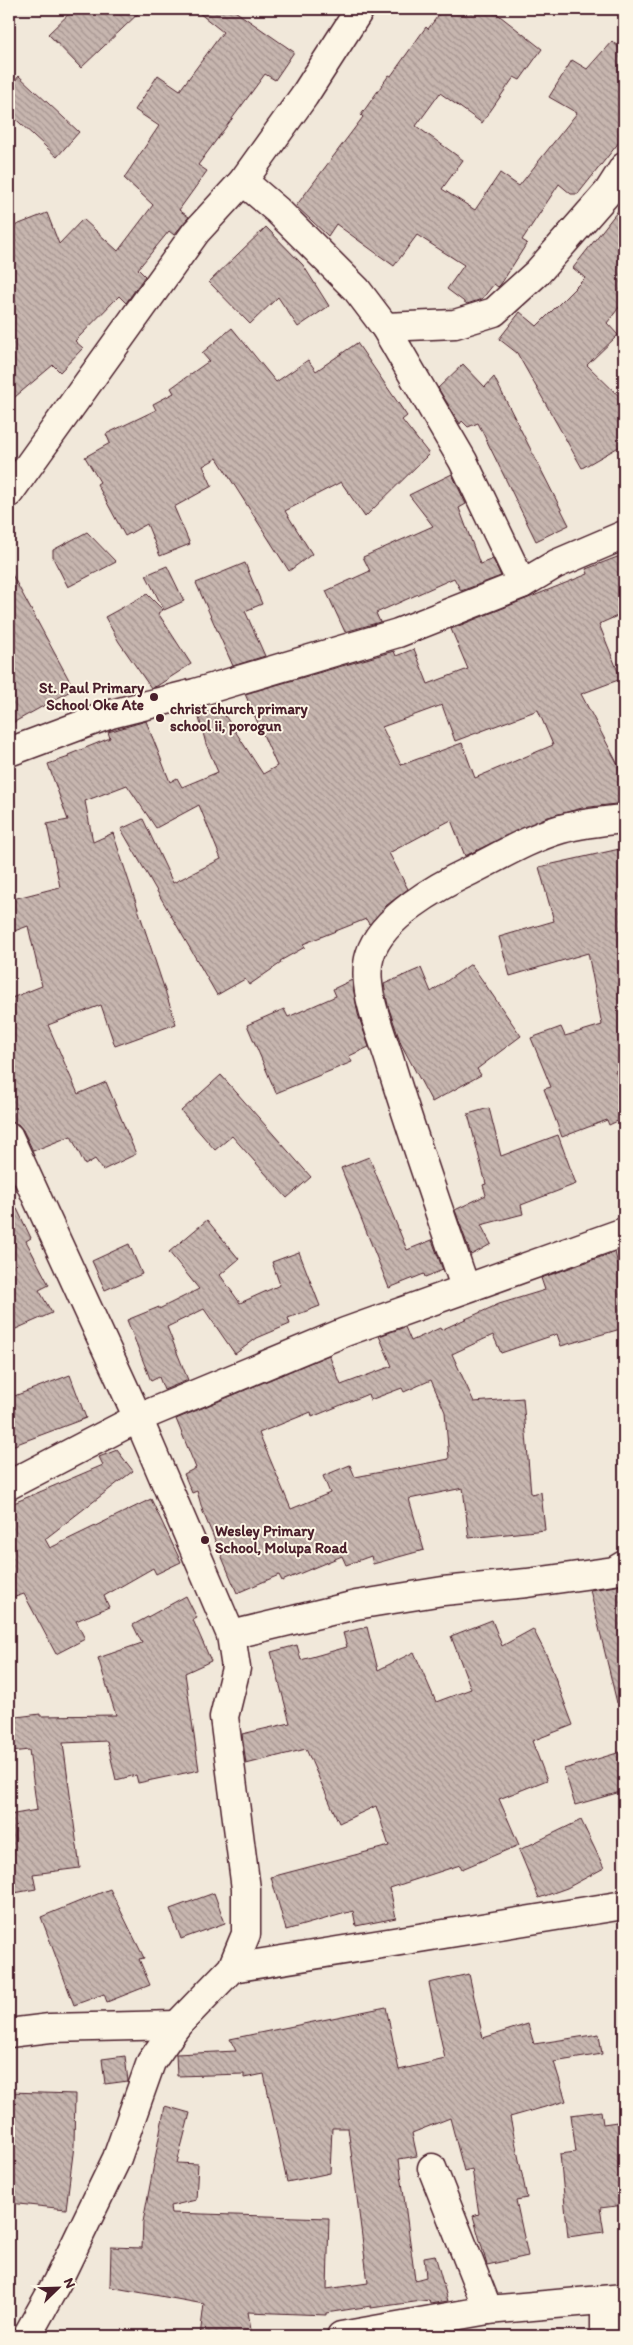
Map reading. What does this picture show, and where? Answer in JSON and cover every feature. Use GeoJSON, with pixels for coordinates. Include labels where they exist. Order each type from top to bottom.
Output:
{"type":"FeatureCollection","features":[{"type":"Feature","properties":{"kind":"street"},"geometry":{"type":"LineString","coordinates":[[9,493],[196,232],[243,181],[304,96],[360,9]]}},
{"type":"Feature","properties":{"kind":"street"},"geometry":{"type":"LineString","coordinates":[[385,327],[455,324],[494,312],[538,272],[608,192],[624,166]]}},
{"type":"Feature","properties":{"kind":"street"},"geometry":{"type":"LineString","coordinates":[[243,181],[278,210],[357,290],[385,327],[463,461],[522,584]]}},
{"type":"Feature","properties":{"kind":"street"},"geometry":{"type":"LineString","coordinates":[[9,752],[110,714],[195,692],[398,632],[522,584],[556,564],[624,535]]}},
{"type":"Feature","properties":{"kind":"street"},"geometry":{"type":"LineString","coordinates":[[465,1287],[410,1127],[372,1000],[367,975],[370,954],[381,935],[412,904],[443,884],[520,846],[560,829],[597,821],[624,819]]}},
{"type":"Feature","properties":{"kind":"street"},"geometry":{"type":"LineString","coordinates":[[9,1137],[138,1418],[231,1635],[236,1668],[224,1717],[246,1889],[246,1934],[232,1968],[177,2025],[151,2062],[118,2158],[57,2282],[27,2336]]}},
{"type":"Feature","properties":{"kind":"street"},"geometry":{"type":"LineString","coordinates":[[9,1485],[138,1418],[345,1332],[465,1287],[624,1232]]}},
{"type":"Feature","properties":{"kind":"street"},"geometry":{"type":"LineString","coordinates":[[231,1635],[366,1604],[444,1591],[527,1583],[614,1571],[624,1565]]}},
{"type":"Feature","properties":{"kind":"street"},"geometry":{"type":"LineString","coordinates":[[232,1968],[624,1905]]}},
{"type":"Feature","properties":{"kind":"street"},"geometry":{"type":"LineString","coordinates":[[9,2033],[50,2028],[177,2025]]}},
{"type":"Feature","properties":{"kind":"street"},"geometry":{"type":"LineString","coordinates":[[432,2168],[488,2310]]}},
{"type":"Feature","properties":{"kind":"street"},"geometry":{"type":"LineString","coordinates":[[341,2336],[488,2310],[614,2299],[605,2336]]}},
{"type":"Feature","properties":{"kind":"building"},"geometry":{"type":"Polygon","coordinates":[[[74,9],[143,9],[81,68],[48,34],[74,9]]]}},
{"type":"Feature","properties":{"kind":"building"},"geometry":{"type":"Polygon","coordinates":[[[194,9],[232,9],[294,52],[275,80],[265,74],[198,165],[207,171],[179,210],[189,217],[174,235],[169,231],[138,269],[145,276],[126,303],[119,296],[75,341],[83,348],[60,372],[53,365],[9,402],[9,228],[47,213],[59,244],[83,219],[118,251],[153,205],[124,178],[159,126],[135,110],[158,75],[180,90],[223,32],[194,9]]]}},
{"type":"Feature","properties":{"kind":"building"},"geometry":{"type":"Polygon","coordinates":[[[443,9],[491,9],[542,49],[520,80],[514,77],[482,123],[440,93],[416,126],[463,160],[442,189],[475,210],[500,173],[519,186],[577,113],[549,97],[572,60],[587,69],[612,41],[624,52],[624,136],[578,194],[571,194],[559,184],[522,240],[527,243],[501,284],[498,287],[494,284],[482,299],[467,304],[447,289],[464,265],[417,235],[394,266],[336,224],[328,236],[296,206],[363,117],[361,115],[389,75],[391,76],[426,27],[428,29],[443,9]]]}},
{"type":"Feature","properties":{"kind":"building"},"geometry":{"type":"Polygon","coordinates":[[[19,76],[79,132],[57,157],[9,113],[9,88],[19,76]]]}},
{"type":"Feature","properties":{"kind":"building"},"geometry":{"type":"Polygon","coordinates":[[[624,203],[624,301],[607,323],[618,335],[587,365],[624,401],[624,444],[582,468],[517,353],[499,339],[520,312],[537,326],[585,278],[573,268],[624,203]]]}},
{"type":"Feature","properties":{"kind":"building"},"geometry":{"type":"Polygon","coordinates":[[[266,227],[303,265],[329,306],[298,327],[278,297],[250,324],[209,282],[266,227]]]}},
{"type":"Feature","properties":{"kind":"building"},"geometry":{"type":"Polygon","coordinates":[[[232,328],[276,382],[308,360],[316,371],[357,343],[407,416],[402,420],[429,454],[365,517],[341,482],[285,511],[312,554],[289,571],[217,458],[203,466],[212,486],[174,507],[190,544],[160,556],[147,524],[125,536],[97,484],[100,482],[85,457],[110,443],[106,434],[156,410],[153,404],[174,393],[171,388],[209,361],[202,353],[232,328]]]}},
{"type":"Feature","properties":{"kind":"building"},"geometry":{"type":"Polygon","coordinates":[[[463,364],[485,387],[494,377],[569,525],[536,541],[478,423],[468,427],[462,421],[460,424],[438,388],[463,364]]]}},
{"type":"Feature","properties":{"kind":"building"},"geometry":{"type":"Polygon","coordinates":[[[452,474],[466,504],[459,508],[480,564],[493,559],[501,576],[461,591],[454,578],[376,613],[380,622],[345,632],[326,591],[370,571],[363,557],[433,526],[409,495],[452,474]]]}},
{"type":"Feature","properties":{"kind":"building"},"geometry":{"type":"Polygon","coordinates":[[[87,532],[116,562],[68,587],[53,558],[53,550],[87,532]]]}},
{"type":"Feature","properties":{"kind":"building"},"geometry":{"type":"Polygon","coordinates":[[[620,556],[624,566],[624,613],[599,624],[621,679],[581,694],[624,776],[624,803],[582,808],[545,818],[465,856],[451,820],[389,853],[408,889],[387,905],[371,923],[369,924],[366,919],[303,944],[305,947],[280,961],[281,963],[249,985],[245,979],[217,995],[121,829],[143,819],[173,883],[221,859],[199,805],[156,828],[127,785],[85,801],[93,842],[113,833],[176,1024],[115,1046],[101,1005],[48,1025],[78,1094],[106,1082],[136,1154],[103,1170],[95,1159],[85,1165],[71,1136],[33,1151],[23,1130],[18,1124],[9,1122],[9,999],[42,986],[28,926],[9,933],[9,900],[60,887],[47,824],[68,820],[48,764],[69,757],[68,755],[110,738],[108,732],[146,721],[170,782],[177,778],[182,787],[218,772],[206,744],[198,714],[220,708],[263,774],[277,766],[245,694],[394,651],[396,656],[414,649],[428,684],[468,669],[451,629],[588,574],[586,569],[620,556]],[[442,705],[382,727],[401,765],[462,743],[475,778],[553,745],[538,710],[455,741],[442,705]]]}},
{"type":"Feature","properties":{"kind":"building"},"geometry":{"type":"Polygon","coordinates":[[[245,563],[262,604],[245,611],[265,656],[233,666],[196,583],[245,563]]]}},
{"type":"Feature","properties":{"kind":"building"},"geometry":{"type":"Polygon","coordinates":[[[167,566],[184,601],[164,610],[146,575],[167,566]]]}},
{"type":"Feature","properties":{"kind":"building"},"geometry":{"type":"Polygon","coordinates":[[[9,569],[74,689],[9,725],[9,569]]]}},
{"type":"Feature","properties":{"kind":"building"},"geometry":{"type":"Polygon","coordinates":[[[147,594],[163,610],[158,613],[191,664],[151,688],[119,642],[105,617],[147,594]]]}},
{"type":"Feature","properties":{"kind":"building"},"geometry":{"type":"Polygon","coordinates":[[[624,848],[624,1068],[615,1071],[624,1092],[624,1118],[609,1125],[607,1120],[562,1137],[544,1089],[551,1087],[531,1038],[561,1027],[565,1036],[602,1025],[588,953],[510,976],[499,937],[554,921],[539,867],[624,848]]]}},
{"type":"Feature","properties":{"kind":"building"},"geometry":{"type":"Polygon","coordinates":[[[471,964],[521,1036],[477,1069],[481,1075],[432,1102],[401,1044],[388,1006],[384,984],[421,968],[431,992],[471,964]]]}},
{"type":"Feature","properties":{"kind":"building"},"geometry":{"type":"Polygon","coordinates":[[[352,980],[358,1014],[369,1047],[349,1056],[352,1062],[276,1093],[247,1025],[284,1009],[288,1017],[336,996],[333,989],[352,980]]]}},
{"type":"Feature","properties":{"kind":"building"},"geometry":{"type":"Polygon","coordinates":[[[221,1075],[311,1177],[287,1198],[232,1136],[215,1150],[181,1111],[221,1075]]]}},
{"type":"Feature","properties":{"kind":"building"},"geometry":{"type":"Polygon","coordinates":[[[489,1108],[501,1156],[558,1135],[576,1184],[521,1205],[523,1214],[481,1225],[491,1244],[471,1255],[455,1210],[486,1195],[483,1185],[486,1184],[468,1114],[489,1108]]]}},
{"type":"Feature","properties":{"kind":"building"},"geometry":{"type":"Polygon","coordinates":[[[369,1157],[407,1250],[432,1240],[443,1270],[425,1277],[424,1274],[389,1288],[341,1168],[369,1157]]]}},
{"type":"Feature","properties":{"kind":"building"},"geometry":{"type":"Polygon","coordinates":[[[9,1192],[31,1238],[26,1241],[49,1285],[39,1290],[52,1313],[9,1332],[9,1192]]]}},
{"type":"Feature","properties":{"kind":"building"},"geometry":{"type":"Polygon","coordinates":[[[207,1220],[239,1259],[220,1275],[240,1303],[280,1285],[272,1262],[299,1252],[320,1306],[288,1318],[290,1324],[257,1338],[235,1354],[204,1309],[167,1327],[188,1380],[164,1390],[159,1377],[151,1381],[127,1320],[159,1307],[159,1309],[199,1289],[169,1252],[207,1220]]]}},
{"type":"Feature","properties":{"kind":"building"},"geometry":{"type":"Polygon","coordinates":[[[129,1244],[142,1274],[105,1290],[92,1261],[129,1244]]]}},
{"type":"Feature","properties":{"kind":"building"},"geometry":{"type":"Polygon","coordinates":[[[615,1252],[624,1291],[624,1328],[561,1346],[557,1334],[501,1353],[493,1335],[452,1354],[474,1402],[523,1398],[531,1494],[541,1492],[545,1530],[469,1538],[463,1488],[409,1499],[424,1550],[373,1564],[371,1556],[346,1565],[342,1556],[282,1581],[279,1575],[237,1593],[203,1512],[197,1491],[192,1493],[184,1474],[196,1468],[176,1419],[329,1355],[341,1385],[392,1366],[379,1336],[405,1327],[411,1341],[499,1304],[545,1290],[541,1278],[615,1252]],[[431,1380],[404,1392],[402,1388],[370,1400],[368,1394],[312,1417],[311,1412],[259,1433],[291,1509],[330,1493],[323,1476],[350,1465],[355,1477],[449,1459],[445,1412],[431,1380]]]}},
{"type":"Feature","properties":{"kind":"building"},"geometry":{"type":"Polygon","coordinates":[[[70,1375],[86,1418],[9,1447],[9,1398],[70,1375]]]}},
{"type":"Feature","properties":{"kind":"building"},"geometry":{"type":"Polygon","coordinates":[[[117,1450],[133,1471],[45,1539],[50,1548],[151,1499],[181,1562],[156,1574],[153,1568],[104,1596],[109,1607],[76,1621],[85,1639],[56,1654],[24,1594],[9,1599],[9,1505],[103,1465],[99,1457],[117,1450]]]}},
{"type":"Feature","properties":{"kind":"building"},"geometry":{"type":"Polygon","coordinates":[[[624,1583],[624,1702],[617,1703],[590,1590],[624,1583]]]}},
{"type":"Feature","properties":{"kind":"building"},"geometry":{"type":"Polygon","coordinates":[[[186,1596],[197,1618],[193,1620],[211,1661],[185,1673],[199,1770],[138,1783],[136,1775],[116,1780],[107,1741],[63,1743],[80,1868],[33,1874],[36,1889],[9,1894],[9,1815],[37,1810],[29,1750],[11,1752],[9,1718],[40,1714],[40,1716],[116,1715],[98,1658],[142,1643],[133,1625],[186,1596]]]}},
{"type":"Feature","properties":{"kind":"building"},"geometry":{"type":"Polygon","coordinates":[[[492,1620],[502,1646],[533,1629],[547,1656],[573,1725],[532,1741],[547,1780],[499,1799],[519,1845],[462,1869],[460,1865],[390,1888],[396,1918],[356,1926],[353,1911],[286,1930],[271,1877],[389,1846],[376,1806],[339,1823],[306,1749],[246,1764],[242,1734],[290,1723],[271,1652],[297,1645],[301,1660],[347,1647],[343,1633],[367,1627],[378,1670],[414,1652],[436,1702],[471,1689],[451,1636],[492,1620]]]}},
{"type":"Feature","properties":{"kind":"building"},"geometry":{"type":"Polygon","coordinates":[[[624,1751],[624,1791],[575,1805],[564,1769],[624,1751]]]}},
{"type":"Feature","properties":{"kind":"building"},"geometry":{"type":"Polygon","coordinates":[[[581,1820],[604,1868],[567,1888],[539,1898],[519,1850],[581,1820]]]}},
{"type":"Feature","properties":{"kind":"building"},"geometry":{"type":"Polygon","coordinates":[[[110,1889],[144,1958],[139,1959],[150,1985],[107,2002],[104,1994],[74,2005],[41,1917],[110,1889]]]}},
{"type":"Feature","properties":{"kind":"building"},"geometry":{"type":"Polygon","coordinates":[[[214,1893],[225,1923],[181,1939],[170,1909],[214,1893]]]}},
{"type":"Feature","properties":{"kind":"building"},"geometry":{"type":"Polygon","coordinates":[[[469,1974],[483,2038],[528,2024],[534,2044],[599,2034],[602,2054],[554,2062],[566,2101],[510,2117],[527,2198],[516,2200],[528,2256],[487,2265],[473,2216],[479,2214],[472,2169],[464,2171],[450,2118],[412,2133],[417,2156],[399,2159],[415,2280],[426,2277],[424,2257],[435,2255],[448,2301],[430,2304],[429,2300],[371,2308],[371,2306],[326,2313],[326,2315],[248,2312],[252,2336],[200,2336],[204,2304],[110,2287],[111,2247],[142,2248],[143,2222],[165,2106],[190,2113],[177,2163],[198,2164],[196,2200],[170,2206],[171,2213],[329,2218],[327,2289],[368,2283],[348,2128],[332,2128],[330,2173],[287,2182],[264,2074],[244,2078],[244,2074],[177,2076],[176,2054],[236,2051],[230,2039],[386,2007],[399,2070],[445,2059],[429,1983],[469,1974]]]}},
{"type":"Feature","properties":{"kind":"building"},"geometry":{"type":"Polygon","coordinates":[[[125,2056],[128,2081],[105,2084],[102,2059],[125,2056]]]}},
{"type":"Feature","properties":{"kind":"building"},"geometry":{"type":"Polygon","coordinates":[[[9,2092],[75,2094],[74,2146],[66,2209],[9,2203],[13,2144],[9,2144],[9,2092]]]}},
{"type":"Feature","properties":{"kind":"building"},"geometry":{"type":"Polygon","coordinates":[[[601,2111],[603,2124],[624,2121],[624,2205],[600,2208],[604,2232],[568,2237],[560,2154],[576,2152],[571,2115],[601,2111]]]}},
{"type":"Feature","properties":{"kind":"place","name":"St. Paul Primary School Oke Ate"},"geometry":{"type":"Point","coordinates":[154,697]}},
{"type":"Feature","properties":{"kind":"place","name":"christ church primary school ii, porogun"},"geometry":{"type":"Point","coordinates":[160,718]}},
{"type":"Feature","properties":{"kind":"place","name":"Wesley Primary School, Molupa Road"},"geometry":{"type":"Point","coordinates":[205,1540]}}]}
